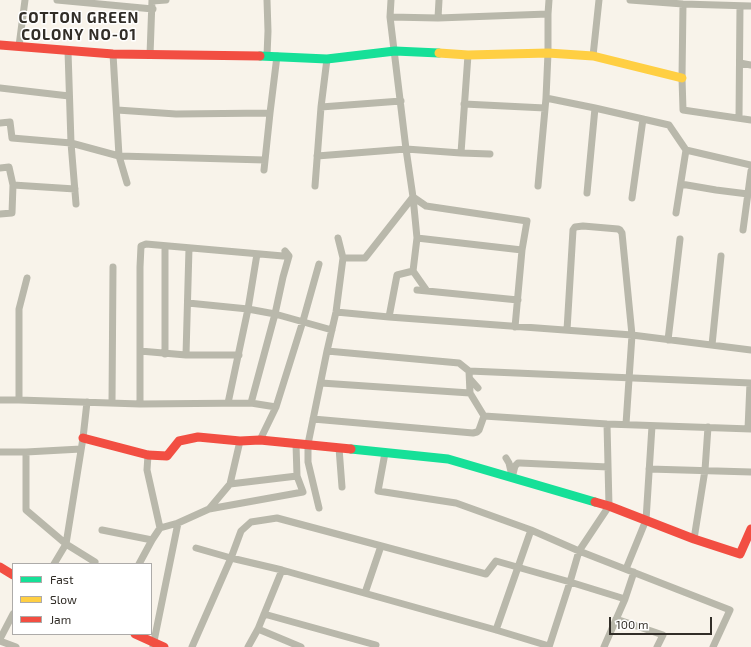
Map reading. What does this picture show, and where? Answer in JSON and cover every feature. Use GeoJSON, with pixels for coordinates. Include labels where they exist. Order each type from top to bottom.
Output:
{"type":"FeatureCollection","features":[{"type":"Feature","properties":{"kind":"street"},"geometry":{"type":"LineString","coordinates":[[19,46],[25,0]]}},
{"type":"Feature","properties":{"kind":"street"},"geometry":{"type":"LineString","coordinates":[[57,0],[153,9]]}},
{"type":"Feature","properties":{"kind":"street"},"geometry":{"type":"LineString","coordinates":[[150,55],[153,9],[152,0],[166,0]]}},
{"type":"Feature","properties":{"kind":"street"},"geometry":{"type":"LineString","coordinates":[[267,0],[267,56]]}},
{"type":"Feature","properties":{"kind":"street"},"geometry":{"type":"LineString","coordinates":[[391,0],[390,17],[417,238],[412,271],[427,291]]}},
{"type":"Feature","properties":{"kind":"street"},"geometry":{"type":"LineString","coordinates":[[438,18],[439,0]]}},
{"type":"Feature","properties":{"kind":"street"},"geometry":{"type":"LineString","coordinates":[[538,186],[546,98],[549,0]]}},
{"type":"Feature","properties":{"kind":"street"},"geometry":{"type":"LineString","coordinates":[[593,56],[599,0]]}},
{"type":"Feature","properties":{"kind":"street"},"geometry":{"type":"LineString","coordinates":[[630,0],[683,4],[751,6]]}},
{"type":"Feature","properties":{"kind":"street"},"geometry":{"type":"LineString","coordinates":[[683,4],[683,110],[751,120]]}},
{"type":"Feature","properties":{"kind":"street"},"geometry":{"type":"LineString","coordinates":[[739,118],[740,6]]}},
{"type":"Feature","properties":{"kind":"street"},"geometry":{"type":"LineString","coordinates":[[390,17],[438,18],[548,14]]}},
{"type":"Feature","properties":{"kind":"street"},"geometry":{"type":"LineString","coordinates":[[0,45],[113,54],[277,56],[327,59],[395,51],[468,55],[548,53],[593,56],[682,78]]}},
{"type":"Feature","properties":{"kind":"street"},"geometry":{"type":"LineString","coordinates":[[68,51],[71,143],[76,204]]}},
{"type":"Feature","properties":{"kind":"street"},"geometry":{"type":"LineString","coordinates":[[113,54],[119,156],[127,183]]}},
{"type":"Feature","properties":{"kind":"street"},"geometry":{"type":"LineString","coordinates":[[461,153],[468,55]]}},
{"type":"Feature","properties":{"kind":"street"},"geometry":{"type":"LineString","coordinates":[[264,170],[277,56]]}},
{"type":"Feature","properties":{"kind":"street"},"geometry":{"type":"LineString","coordinates":[[315,186],[327,59]]}},
{"type":"Feature","properties":{"kind":"street"},"geometry":{"type":"LineString","coordinates":[[740,63],[751,65]]}},
{"type":"Feature","properties":{"kind":"street"},"geometry":{"type":"LineString","coordinates":[[0,88],[70,96]]}},
{"type":"Feature","properties":{"kind":"street"},"geometry":{"type":"LineString","coordinates":[[546,98],[669,125],[686,150],[676,213]]}},
{"type":"Feature","properties":{"kind":"street"},"geometry":{"type":"LineString","coordinates":[[322,107],[401,101]]}},
{"type":"Feature","properties":{"kind":"street"},"geometry":{"type":"LineString","coordinates":[[464,104],[544,108]]}},
{"type":"Feature","properties":{"kind":"street"},"geometry":{"type":"LineString","coordinates":[[587,193],[595,108]]}},
{"type":"Feature","properties":{"kind":"street"},"geometry":{"type":"LineString","coordinates":[[117,110],[176,114],[270,113]]}},
{"type":"Feature","properties":{"kind":"street"},"geometry":{"type":"LineString","coordinates":[[632,198],[643,119]]}},
{"type":"Feature","properties":{"kind":"street"},"geometry":{"type":"LineString","coordinates":[[0,123],[10,122],[12,138],[71,143],[119,156],[265,160]]}},
{"type":"Feature","properties":{"kind":"street"},"geometry":{"type":"LineString","coordinates":[[317,156],[406,149],[490,154]]}},
{"type":"Feature","properties":{"kind":"street"},"geometry":{"type":"LineString","coordinates":[[686,150],[751,165]]}},
{"type":"Feature","properties":{"kind":"street"},"geometry":{"type":"LineString","coordinates":[[0,168],[9,167],[13,185],[12,213],[0,214]]}},
{"type":"Feature","properties":{"kind":"street"},"geometry":{"type":"LineString","coordinates":[[743,230],[751,171]]}},
{"type":"Feature","properties":{"kind":"street"},"geometry":{"type":"LineString","coordinates":[[681,184],[748,194]]}},
{"type":"Feature","properties":{"kind":"street"},"geometry":{"type":"LineString","coordinates":[[13,185],[75,189]]}},
{"type":"Feature","properties":{"kind":"street"},"geometry":{"type":"LineString","coordinates":[[412,191],[426,206],[527,221],[522,250],[515,327]]}},
{"type":"Feature","properties":{"kind":"street"},"geometry":{"type":"LineString","coordinates":[[343,258],[365,258],[412,191]]}},
{"type":"Feature","properties":{"kind":"street"},"geometry":{"type":"LineString","coordinates":[[567,330],[573,230],[578,226],[620,230],[622,233],[632,335],[626,424]]}},
{"type":"Feature","properties":{"kind":"street"},"geometry":{"type":"LineString","coordinates":[[319,508],[308,462],[308,444],[336,312],[343,258],[338,238]]}},
{"type":"Feature","properties":{"kind":"street"},"geometry":{"type":"LineString","coordinates":[[417,238],[522,250]]}},
{"type":"Feature","properties":{"kind":"street"},"geometry":{"type":"LineString","coordinates":[[668,340],[680,239]]}},
{"type":"Feature","properties":{"kind":"street"},"geometry":{"type":"LineString","coordinates":[[140,404],[141,246],[146,244],[257,254],[284,254],[289,256],[251,403]]}},
{"type":"Feature","properties":{"kind":"street"},"geometry":{"type":"LineString","coordinates":[[165,246],[165,354]]}},
{"type":"Feature","properties":{"kind":"street"},"geometry":{"type":"LineString","coordinates":[[186,355],[189,248]]}},
{"type":"Feature","properties":{"kind":"street"},"geometry":{"type":"LineString","coordinates":[[228,403],[248,309],[257,254]]}},
{"type":"Feature","properties":{"kind":"street"},"geometry":{"type":"LineString","coordinates":[[712,345],[721,256]]}},
{"type":"Feature","properties":{"kind":"street"},"geometry":{"type":"LineString","coordinates":[[260,440],[276,407],[319,264]]}},
{"type":"Feature","properties":{"kind":"street"},"geometry":{"type":"LineString","coordinates":[[112,403],[113,268]]}},
{"type":"Feature","properties":{"kind":"street"},"geometry":{"type":"LineString","coordinates":[[389,317],[397,275],[412,271]]}},
{"type":"Feature","properties":{"kind":"street"},"geometry":{"type":"LineString","coordinates":[[19,400],[19,309],[27,278]]}},
{"type":"Feature","properties":{"kind":"street"},"geometry":{"type":"LineString","coordinates":[[417,290],[518,300]]}},
{"type":"Feature","properties":{"kind":"street"},"geometry":{"type":"LineString","coordinates":[[188,303],[248,309],[275,314],[332,330]]}},
{"type":"Feature","properties":{"kind":"street"},"geometry":{"type":"LineString","coordinates":[[336,312],[632,335],[751,350]]}},
{"type":"Feature","properties":{"kind":"street"},"geometry":{"type":"LineString","coordinates":[[140,351],[186,355],[239,355]]}},
{"type":"Feature","properties":{"kind":"street"},"geometry":{"type":"LineString","coordinates":[[327,351],[458,362],[469,371],[751,383],[750,429],[607,424],[484,416]]}},
{"type":"Feature","properties":{"kind":"street"},"geometry":{"type":"LineString","coordinates":[[469,371],[470,393],[484,416]]}},
{"type":"Feature","properties":{"kind":"street"},"geometry":{"type":"LineString","coordinates":[[470,379],[478,388]]}},
{"type":"Feature","properties":{"kind":"street"},"geometry":{"type":"LineString","coordinates":[[321,383],[470,393]]}},
{"type":"Feature","properties":{"kind":"street"},"geometry":{"type":"LineString","coordinates":[[0,400],[140,404],[251,403],[276,407]]}},
{"type":"Feature","properties":{"kind":"street"},"geometry":{"type":"LineString","coordinates":[[55,563],[66,544],[83,438],[87,402]]}},
{"type":"Feature","properties":{"kind":"street"},"geometry":{"type":"LineString","coordinates":[[314,419],[473,433],[479,430],[484,416]]}},
{"type":"Feature","properties":{"kind":"street"},"geometry":{"type":"LineString","coordinates":[[196,548],[365,593],[549,646],[579,551],[609,506],[607,424]]}},
{"type":"Feature","properties":{"kind":"street"},"geometry":{"type":"LineString","coordinates":[[626,569],[646,520],[652,426]]}},
{"type":"Feature","properties":{"kind":"street"},"geometry":{"type":"LineString","coordinates":[[694,539],[705,470],[708,427]]}},
{"type":"Feature","properties":{"kind":"street"},"geometry":{"type":"LineString","coordinates":[[83,438],[148,455],[167,456],[179,441],[198,437],[240,442],[260,440],[308,444],[448,459],[609,506],[694,539],[740,554],[751,529]]}},
{"type":"Feature","properties":{"kind":"street"},"geometry":{"type":"LineString","coordinates":[[208,509],[230,484],[240,442]]}},
{"type":"Feature","properties":{"kind":"street"},"geometry":{"type":"LineString","coordinates":[[140,563],[160,528],[178,523],[208,509],[303,492],[298,476],[296,444]]}},
{"type":"Feature","properties":{"kind":"street"},"geometry":{"type":"LineString","coordinates":[[339,448],[342,487]]}},
{"type":"Feature","properties":{"kind":"street"},"geometry":{"type":"LineString","coordinates":[[0,452],[81,449]]}},
{"type":"Feature","properties":{"kind":"street"},"geometry":{"type":"LineString","coordinates":[[26,452],[26,510],[66,544],[95,562]]}},
{"type":"Feature","properties":{"kind":"street"},"geometry":{"type":"LineString","coordinates":[[385,452],[378,491],[456,503],[531,530],[579,551],[730,610],[713,647]]}},
{"type":"Feature","properties":{"kind":"street"},"geometry":{"type":"LineString","coordinates":[[148,455],[147,470],[160,528]]}},
{"type":"Feature","properties":{"kind":"street"},"geometry":{"type":"LineString","coordinates":[[506,458],[509,463],[512,478]]}},
{"type":"Feature","properties":{"kind":"street"},"geometry":{"type":"LineString","coordinates":[[512,478],[515,466],[518,463],[608,467]]}},
{"type":"Feature","properties":{"kind":"street"},"geometry":{"type":"LineString","coordinates":[[649,469],[751,472]]}},
{"type":"Feature","properties":{"kind":"street"},"geometry":{"type":"LineString","coordinates":[[230,484],[298,476]]}},
{"type":"Feature","properties":{"kind":"street"},"geometry":{"type":"LineString","coordinates":[[192,647],[231,558],[241,531],[251,522],[277,518],[486,574],[496,561],[625,599]]}},
{"type":"Feature","properties":{"kind":"street"},"geometry":{"type":"LineString","coordinates":[[153,645],[178,523]]}},
{"type":"Feature","properties":{"kind":"street"},"geometry":{"type":"LineString","coordinates":[[102,530],[152,540]]}},
{"type":"Feature","properties":{"kind":"street"},"geometry":{"type":"LineString","coordinates":[[496,630],[531,530]]}},
{"type":"Feature","properties":{"kind":"street"},"geometry":{"type":"LineString","coordinates":[[365,593],[381,546]]}},
{"type":"Feature","properties":{"kind":"street"},"geometry":{"type":"LineString","coordinates":[[0,567],[12,574]]}},
{"type":"Feature","properties":{"kind":"street"},"geometry":{"type":"LineString","coordinates":[[248,647],[258,628],[282,570]]}},
{"type":"Feature","properties":{"kind":"street"},"geometry":{"type":"LineString","coordinates":[[604,647],[625,599],[634,572]]}},
{"type":"Feature","properties":{"kind":"street"},"geometry":{"type":"LineString","coordinates":[[264,614],[376,645]]}},
{"type":"Feature","properties":{"kind":"street"},"geometry":{"type":"LineString","coordinates":[[12,616],[0,640],[16,647]]}},
{"type":"Feature","properties":{"kind":"street"},"geometry":{"type":"LineString","coordinates":[[616,619],[663,635],[657,647]]}},
{"type":"Feature","properties":{"kind":"street"},"geometry":{"type":"LineString","coordinates":[[258,628],[301,647]]}},
{"type":"Feature","properties":{"kind":"street"},"geometry":{"type":"LineString","coordinates":[[137,635],[153,645],[164,647]]}},
{"type":"Feature","properties":{"kind":"traffic: fast"},"geometry":{"type":"LineString","coordinates":[[260,56],[327,59],[395,51],[439,53]]}},
{"type":"Feature","properties":{"kind":"traffic: fast"},"geometry":{"type":"LineString","coordinates":[[351,449],[448,459],[595,502]]}},
{"type":"Feature","properties":{"kind":"traffic: slow"},"geometry":{"type":"LineString","coordinates":[[439,53],[468,55],[548,53],[593,56],[682,78]]}},
{"type":"Feature","properties":{"kind":"traffic: jam"},"geometry":{"type":"LineString","coordinates":[[0,45],[113,54],[260,56]]}},
{"type":"Feature","properties":{"kind":"traffic: jam"},"geometry":{"type":"LineString","coordinates":[[83,438],[148,455],[167,456],[179,441],[198,437],[240,441],[260,440],[351,449]]}},
{"type":"Feature","properties":{"kind":"traffic: jam"},"geometry":{"type":"LineString","coordinates":[[595,502],[694,539],[740,554],[751,529]]}},
{"type":"Feature","properties":{"kind":"traffic: jam"},"geometry":{"type":"LineString","coordinates":[[0,567],[12,574]]}},
{"type":"Feature","properties":{"kind":"traffic: jam"},"geometry":{"type":"LineString","coordinates":[[137,635],[164,647]]}},
{"type":"Feature","properties":{"kind":"district","name":"COTTON GREEN COLONY NO-01"},"geometry":{"type":"Point","coordinates":[79,26]}}]}
